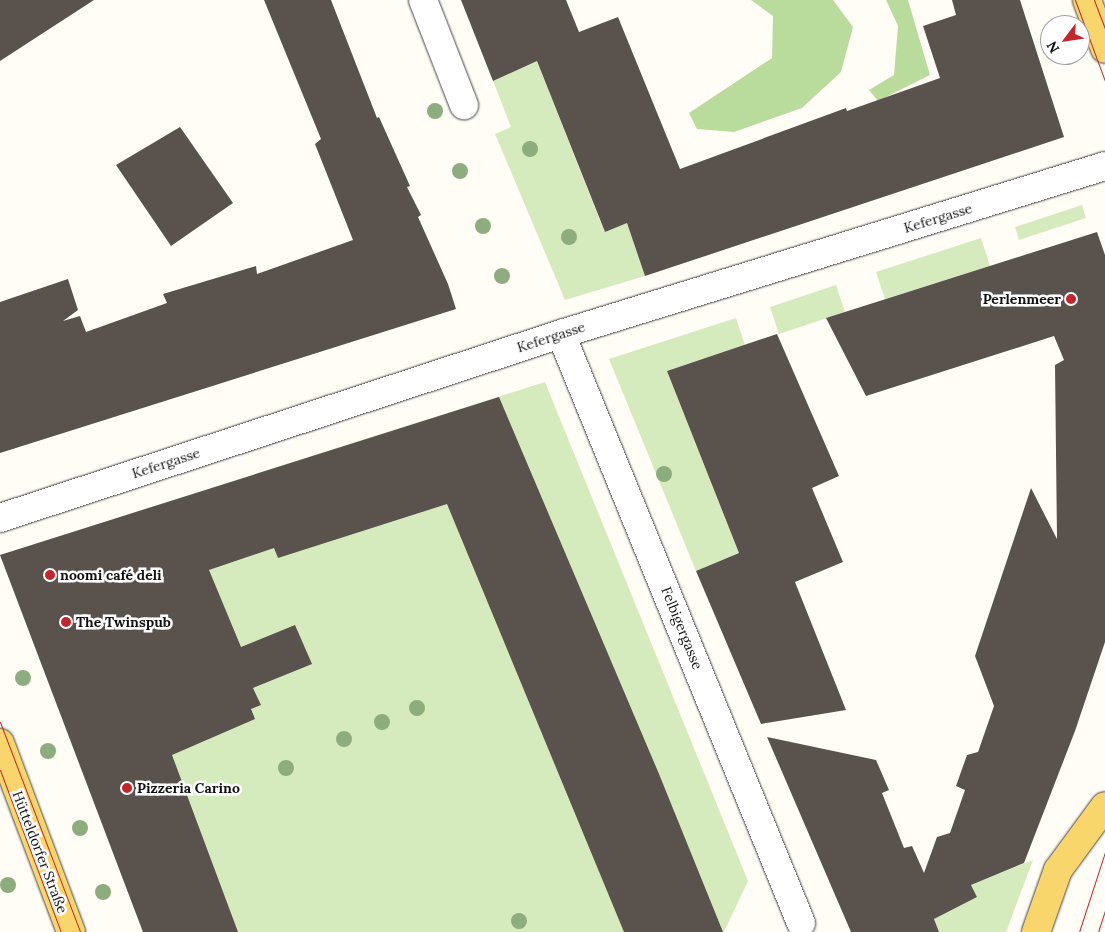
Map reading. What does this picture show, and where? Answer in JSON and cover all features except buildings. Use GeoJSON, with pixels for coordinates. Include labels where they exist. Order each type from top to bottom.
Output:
{"type":"FeatureCollection","features":[{"type":"Feature","properties":{"kind":"main road"},"geometry":{"type":"LineString","coordinates":[[1087,0],[1105,50]]}},
{"type":"Feature","properties":{"kind":"main road","name":"Hütteldorfer Straße"},"geometry":{"type":"LineString","coordinates":[[0,743],[70,932]]}},
{"type":"Feature","properties":{"kind":"main road"},"geometry":{"type":"LineString","coordinates":[[1036,932],[1058,870],[1105,806]]}},
{"type":"Feature","properties":{"kind":"street"},"geometry":{"type":"LineString","coordinates":[[422,0],[464,105]]}},
{"type":"Feature","properties":{"kind":"street","name":"Kefergasse"},"geometry":{"type":"LineString","coordinates":[[0,518],[561,334],[1105,166]]}},
{"type":"Feature","properties":{"kind":"street","name":"Felbigergasse"},"geometry":{"type":"LineString","coordinates":[[561,334],[801,923]]}},
{"type":"Feature","properties":{"kind":"green space"},"geometry":{"type":"Polygon","coordinates":[[[751,0],[833,0],[853,27],[841,72],[802,108],[734,132],[697,129],[689,113],[772,58],[773,16],[751,0]]]}},
{"type":"Feature","properties":{"kind":"green space"},"geometry":{"type":"Polygon","coordinates":[[[886,0],[908,0],[930,75],[878,101],[869,90],[894,75],[898,26],[886,0]]]}},
{"type":"Feature","properties":{"kind":"green space"},"geometry":{"type":"Polygon","coordinates":[[[537,61],[604,231],[627,223],[645,276],[565,300],[495,134],[511,127],[493,81],[537,61]]]}},
{"type":"Feature","properties":{"kind":"green space"},"geometry":{"type":"Polygon","coordinates":[[[1082,205],[1086,218],[1019,240],[1015,227],[1082,205]]]}},
{"type":"Feature","properties":{"kind":"green space"},"geometry":{"type":"Polygon","coordinates":[[[981,238],[990,266],[885,299],[876,272],[981,238]]]}},
{"type":"Feature","properties":{"kind":"green space"},"geometry":{"type":"Polygon","coordinates":[[[836,285],[845,312],[779,334],[770,307],[836,285]]]}},
{"type":"Feature","properties":{"kind":"green space"},"geometry":{"type":"Polygon","coordinates":[[[736,318],[745,345],[667,371],[739,553],[696,571],[609,359],[736,318]]]}},
{"type":"Feature","properties":{"kind":"green space"},"geometry":{"type":"Polygon","coordinates":[[[545,382],[748,881],[724,932],[143,932],[0,555],[545,382]]]}},
{"type":"Feature","properties":{"kind":"green space"},"geometry":{"type":"Polygon","coordinates":[[[1033,860],[1006,932],[939,932],[934,919],[977,897],[971,885],[1033,860]]]}},
{"type":"Feature","properties":{"kind":"tram line"},"geometry":{"type":"LineString","coordinates":[[1075,0],[1105,81]]}},
{"type":"Feature","properties":{"kind":"tram line"},"geometry":{"type":"LineString","coordinates":[[1094,0],[1105,28]]}},
{"type":"Feature","properties":{"kind":"tram line"},"geometry":{"type":"LineString","coordinates":[[0,722],[80,932]]}},
{"type":"Feature","properties":{"kind":"tram line"},"geometry":{"type":"LineString","coordinates":[[0,770],[61,932]]}},
{"type":"Feature","properties":{"kind":"tram line"},"geometry":{"type":"LineString","coordinates":[[1079,932],[1105,852]]}},
{"type":"Feature","properties":{"kind":"tram line"},"geometry":{"type":"LineString","coordinates":[[1098,932],[1105,910]]}},
{"type":"Feature","properties":{"kind":"place","name":"Perlenmeer"},"geometry":{"type":"Point","coordinates":[1071,299]}},
{"type":"Feature","properties":{"kind":"place","name":"noomi café deli"},"geometry":{"type":"Point","coordinates":[50,575]}},
{"type":"Feature","properties":{"kind":"place","name":"The Twinspub"},"geometry":{"type":"Point","coordinates":[66,622]}},
{"type":"Feature","properties":{"kind":"place","name":"Pizzeria Carino"},"geometry":{"type":"Point","coordinates":[127,788]}}]}
